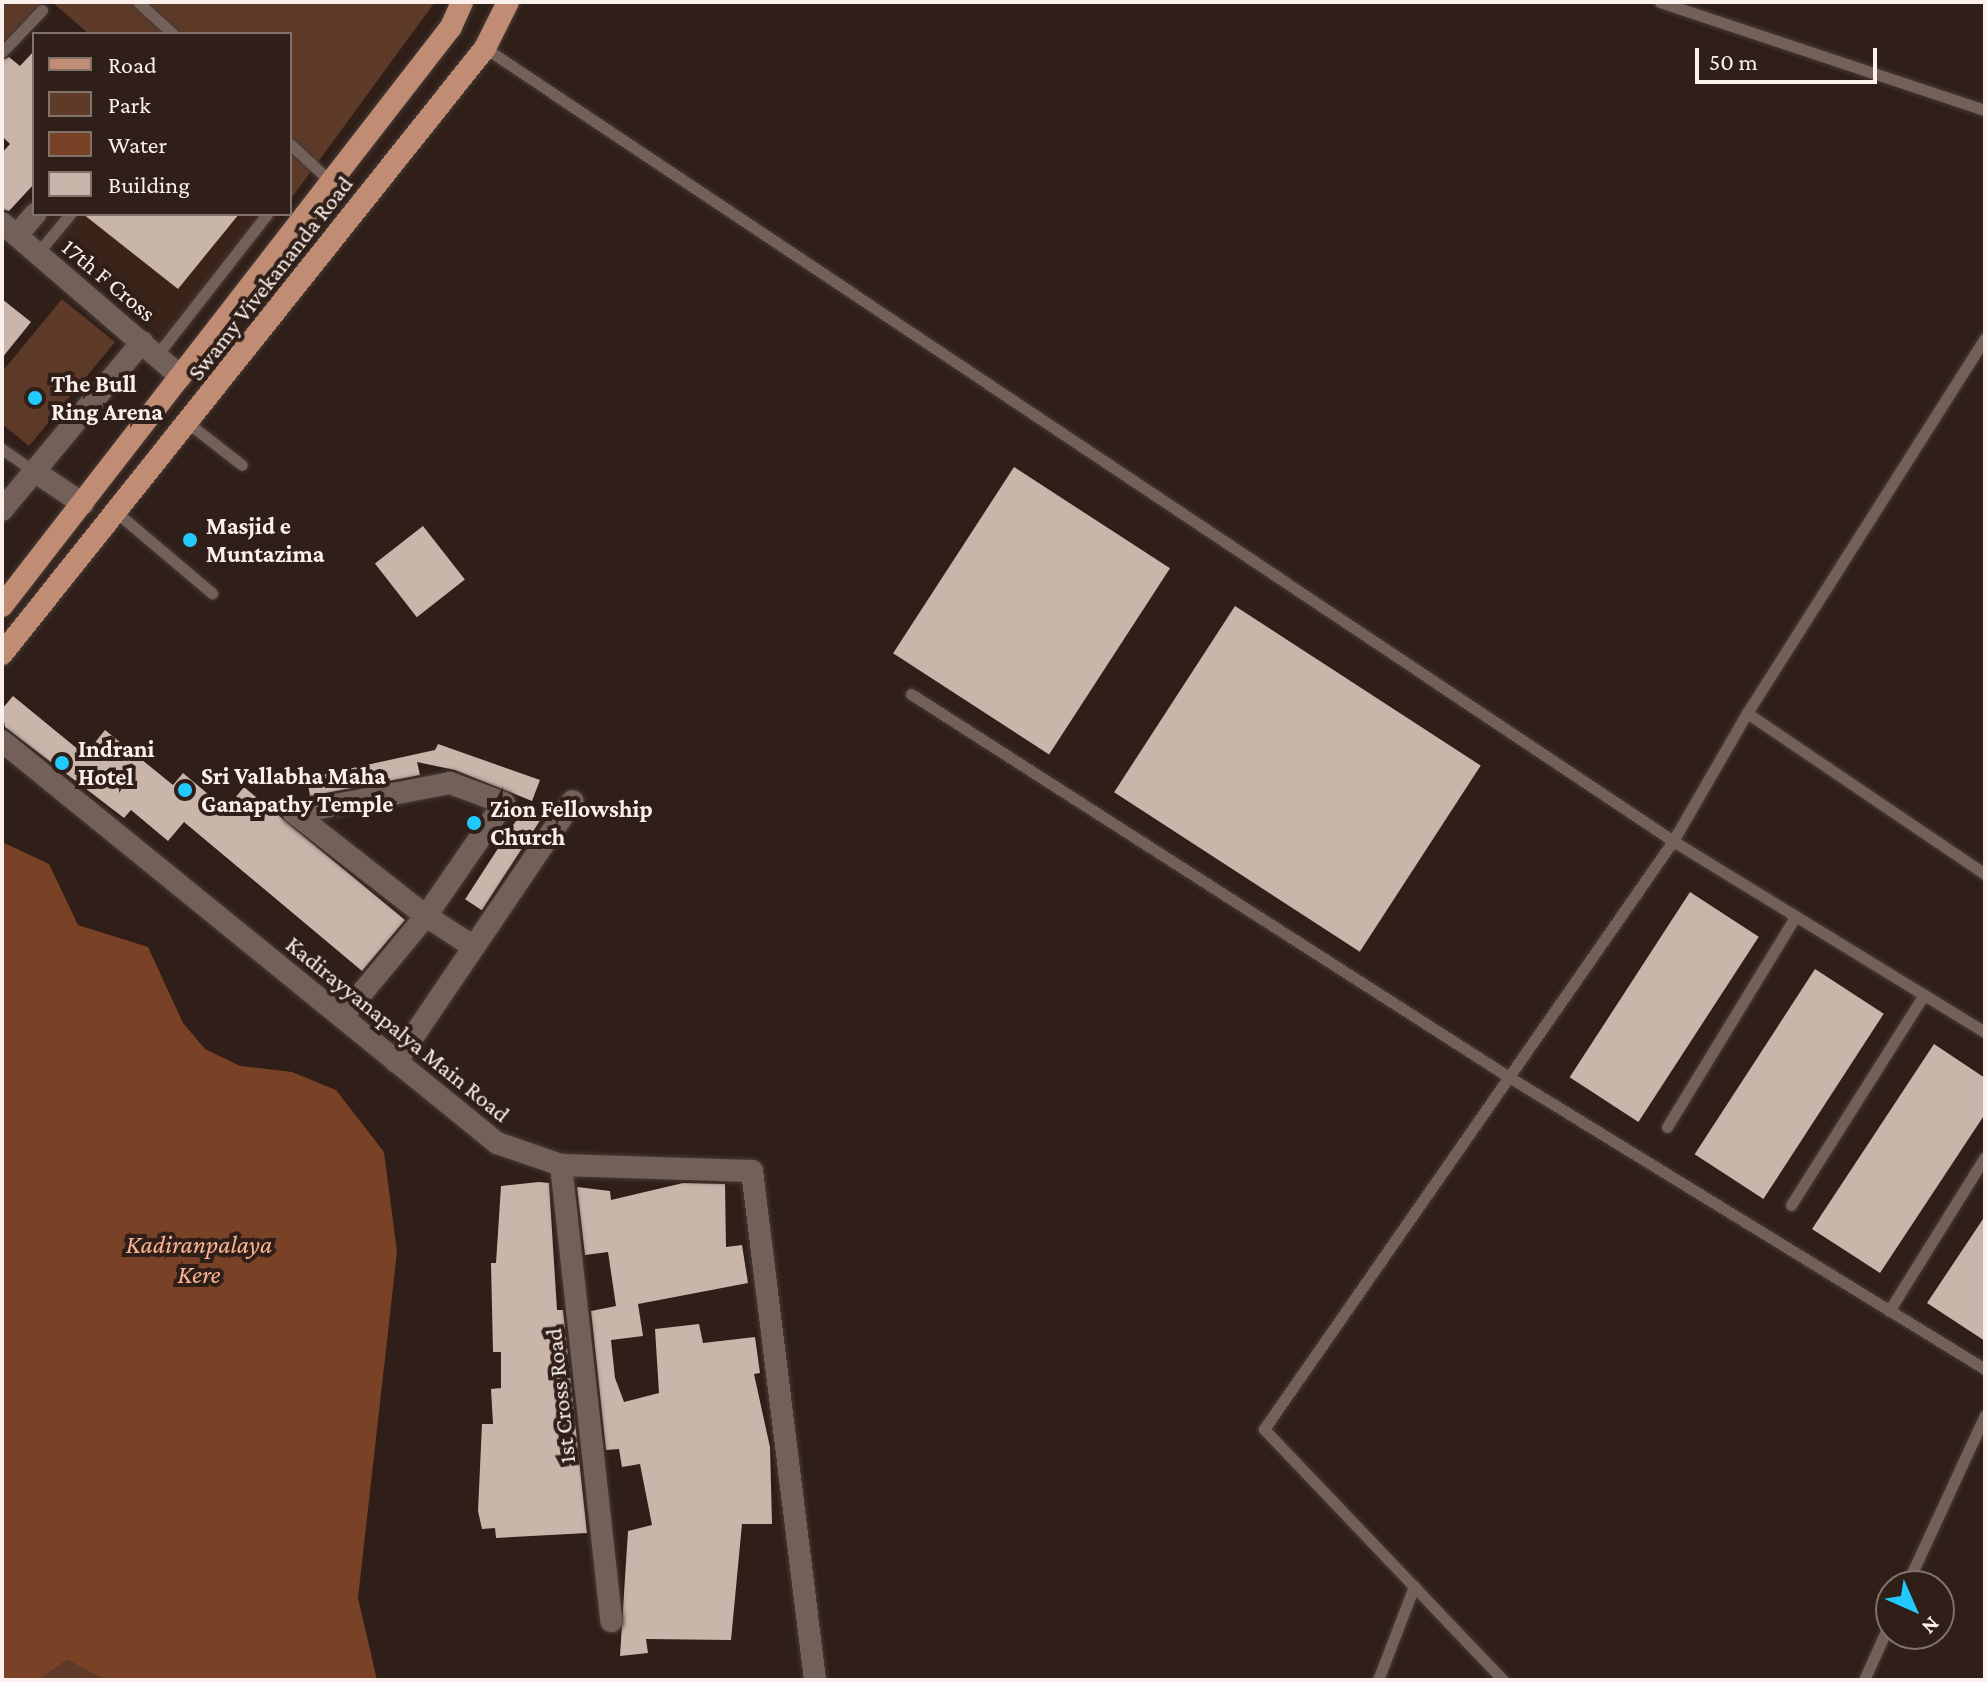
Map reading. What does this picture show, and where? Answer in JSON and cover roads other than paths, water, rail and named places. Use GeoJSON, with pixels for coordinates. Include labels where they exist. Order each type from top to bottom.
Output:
{"type":"FeatureCollection","features":[{"type":"Feature","properties":{"kind":"main road","name":"Swamy Vivekananda Road"},"geometry":{"type":"LineString","coordinates":[[2,606],[451,27],[462,2]]}},
{"type":"Feature","properties":{"kind":"main road","name":"Swamy Vivekananda Road"},"geometry":{"type":"LineString","coordinates":[[2,654],[485,48],[508,2]]}},
{"type":"Feature","properties":{"kind":"street"},"geometry":{"type":"LineString","coordinates":[[9,229],[32,216]]}},
{"type":"Feature","properties":{"kind":"street","name":"17th F Cross"},"geometry":{"type":"LineString","coordinates":[[9,229],[181,377]]}},
{"type":"Feature","properties":{"kind":"street"},"geometry":{"type":"LineString","coordinates":[[2,510],[34,471],[150,348]]}},
{"type":"Feature","properties":{"kind":"street"},"geometry":{"type":"LineString","coordinates":[[34,471],[83,504]]}},
{"type":"Feature","properties":{"kind":"street","name":"Kadirayyanapalya Main Road"},"geometry":{"type":"LineString","coordinates":[[2,741],[497,1143],[561,1165],[752,1171],[815,1680]]}},
{"type":"Feature","properties":{"kind":"street"},"geometry":{"type":"LineString","coordinates":[[342,1017],[426,916],[504,803],[450,783],[294,813],[426,916],[474,947]]}},
{"type":"Feature","properties":{"kind":"street"},"geometry":{"type":"LineString","coordinates":[[396,1062],[573,801]]}},
{"type":"Feature","properties":{"kind":"street","name":"1st Cross Road"},"geometry":{"type":"LineString","coordinates":[[561,1165],[611,1621]]}},
{"type":"Feature","properties":{"kind":"lane"},"geometry":{"type":"LineString","coordinates":[[138,2],[171,32]]}},
{"type":"Feature","properties":{"kind":"lane"},"geometry":{"type":"LineString","coordinates":[[1660,2],[1985,110]]}},
{"type":"Feature","properties":{"kind":"lane"},"geometry":{"type":"LineString","coordinates":[[2,52],[42,10]]}},
{"type":"Feature","properties":{"kind":"lane"},"geometry":{"type":"LineString","coordinates":[[485,48],[1673,841],[1985,1032]]}},
{"type":"Feature","properties":{"kind":"lane"},"geometry":{"type":"LineString","coordinates":[[292,146],[331,182]]}},
{"type":"Feature","properties":{"kind":"lane"},"geometry":{"type":"LineString","coordinates":[[37,254],[68,216]]}},
{"type":"Feature","properties":{"kind":"lane"},"geometry":{"type":"LineString","coordinates":[[150,348],[265,216]]}},
{"type":"Feature","properties":{"kind":"lane"},"geometry":{"type":"LineString","coordinates":[[1503,1680],[1264,1429],[1673,841],[1747,713],[1985,338]]}},
{"type":"Feature","properties":{"kind":"lane"},"geometry":{"type":"LineString","coordinates":[[188,423],[242,465]]}},
{"type":"Feature","properties":{"kind":"lane"},"geometry":{"type":"LineString","coordinates":[[2,449],[34,471]]}},
{"type":"Feature","properties":{"kind":"lane"},"geometry":{"type":"LineString","coordinates":[[116,512],[212,593]]}},
{"type":"Feature","properties":{"kind":"lane"},"geometry":{"type":"LineString","coordinates":[[911,694],[1509,1077],[1985,1369]]}},
{"type":"Feature","properties":{"kind":"lane"},"geometry":{"type":"LineString","coordinates":[[1747,713],[1985,874]]}},
{"type":"Feature","properties":{"kind":"lane"},"geometry":{"type":"LineString","coordinates":[[1667,1127],[1796,916]]}},
{"type":"Feature","properties":{"kind":"lane"},"geometry":{"type":"LineString","coordinates":[[1791,1205],[1924,995]]}},
{"type":"Feature","properties":{"kind":"lane"},"geometry":{"type":"LineString","coordinates":[[1889,1311],[1985,1157]]}},
{"type":"Feature","properties":{"kind":"lane"},"geometry":{"type":"LineString","coordinates":[[1913,1570],[1985,1415]]}},
{"type":"Feature","properties":{"kind":"lane"},"geometry":{"type":"LineString","coordinates":[[1378,1680],[1414,1586]]}},
{"type":"Feature","properties":{"kind":"lane"},"geometry":{"type":"LineString","coordinates":[[1864,1680],[1878,1650]]}},
{"type":"Feature","properties":{"kind":"water","name":"Kadiranpalaya Kere"},"geometry":{"type":"Polygon","coordinates":[[[2,842],[49,864],[78,925],[148,947],[183,1023],[205,1049],[240,1066],[292,1072],[336,1090],[384,1152],[397,1252],[358,1598],[377,1680],[105,1680],[67,1660],[38,1680],[2,1680],[2,842]]]}},
{"type":"Feature","properties":{"kind":"place","name":"The Bull Ring Arena"},"geometry":{"type":"Point","coordinates":[35,398]}},
{"type":"Feature","properties":{"kind":"place","name":"Masjid e Muntazima"},"geometry":{"type":"Point","coordinates":[190,540]}},
{"type":"Feature","properties":{"kind":"place","name":"Indrani Hotel"},"geometry":{"type":"Point","coordinates":[62,763]}},
{"type":"Feature","properties":{"kind":"place","name":"Sri Vallabha Maha Ganapathy Temple"},"geometry":{"type":"Point","coordinates":[185,790]}},
{"type":"Feature","properties":{"kind":"place","name":"Zion Fellowship Church"},"geometry":{"type":"Point","coordinates":[474,823]}}]}
